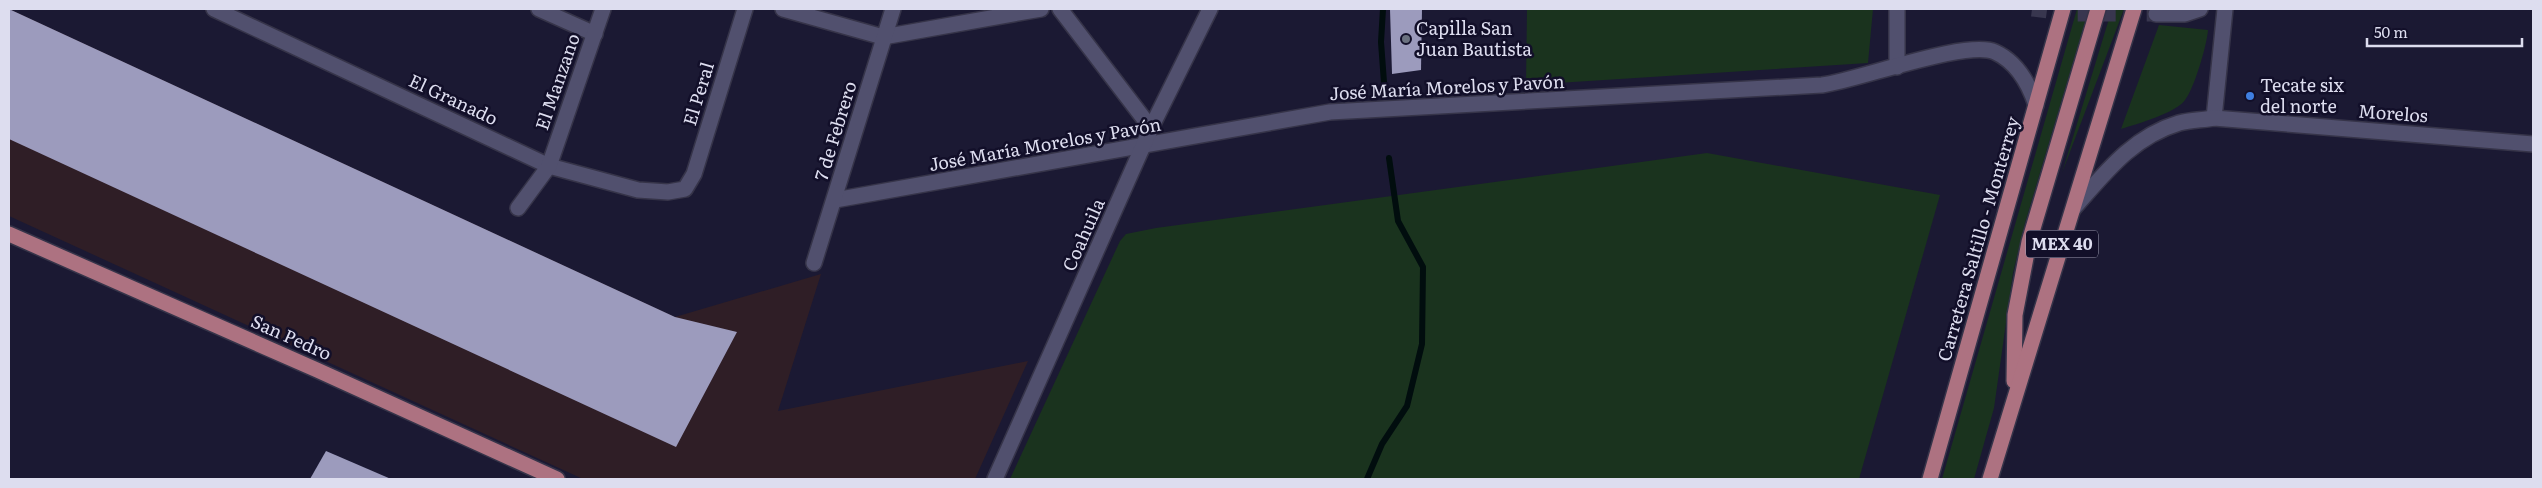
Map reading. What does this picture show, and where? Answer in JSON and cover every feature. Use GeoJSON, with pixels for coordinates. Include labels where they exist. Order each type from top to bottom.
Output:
{"type":"FeatureCollection","features":[{"type":"Feature","properties":{"kind":"main road","name":"Carretera Saltillo - Monterrey"},"geometry":{"type":"LineString","coordinates":[[1930,479],[2064,9]]}},
{"type":"Feature","properties":{"kind":"main road"},"geometry":{"type":"LineString","coordinates":[[2014,395],[2015,315],[2029,242],[2098,9]]}},
{"type":"Feature","properties":{"kind":"main road","name":"MEX 40"},"geometry":{"type":"LineString","coordinates":[[1990,479],[2014,395],[2074,208],[2134,9]]}},
{"type":"Feature","properties":{"kind":"main road","name":"San Pedro"},"geometry":{"type":"LineString","coordinates":[[9,234],[318,370],[557,479]]}},
{"type":"Feature","properties":{"kind":"street","name":"El Granado"},"geometry":{"type":"LineString","coordinates":[[214,9],[549,166],[638,190],[677,192],[684,189]]}},
{"type":"Feature","properties":{"kind":"street"},"geometry":{"type":"LineString","coordinates":[[539,9],[594,34]]}},
{"type":"Feature","properties":{"kind":"street","name":"El Manzano"},"geometry":{"type":"LineString","coordinates":[[518,208],[549,166],[603,9]]}},
{"type":"Feature","properties":{"kind":"street","name":"El Peral"},"geometry":{"type":"LineString","coordinates":[[684,189],[694,174],[745,9]]}},
{"type":"Feature","properties":{"kind":"street"},"geometry":{"type":"LineString","coordinates":[[783,9],[883,37],[1041,9]]}},
{"type":"Feature","properties":{"kind":"street","name":"7 de Febrero"},"geometry":{"type":"LineString","coordinates":[[814,263],[893,9]]}},
{"type":"Feature","properties":{"kind":"street"},"geometry":{"type":"LineString","coordinates":[[1060,9],[1151,128]]}},
{"type":"Feature","properties":{"kind":"street","name":"Coahuila"},"geometry":{"type":"LineString","coordinates":[[995,479],[1151,128],[1210,9]]}},
{"type":"Feature","properties":{"kind":"street"},"geometry":{"type":"LineString","coordinates":[[1897,9],[1897,67]]}},
{"type":"Feature","properties":{"kind":"street"},"geometry":{"type":"LineString","coordinates":[[2156,14],[2185,14],[2200,9]]}},
{"type":"Feature","properties":{"kind":"street"},"geometry":{"type":"LineString","coordinates":[[2214,118],[2225,9]]}},
{"type":"Feature","properties":{"kind":"street","name":"José María Morelos y Pavón"},"geometry":{"type":"LineString","coordinates":[[835,200],[1144,147],[1330,112],[1822,85],[1862,78],[1956,51],[1979,49],[1994,51],[2021,74],[2036,105]]}},
{"type":"Feature","properties":{"kind":"street","name":"Morelos"},"geometry":{"type":"LineString","coordinates":[[2074,208],[2121,155],[2148,135],[2181,122],[2214,118],[2533,144]]}},
{"type":"Feature","properties":{"kind":"shaded area"},"geometry":{"type":"Polygon","coordinates":[[[9,9],[675,317],[821,274],[778,411],[1028,361],[975,479],[583,479],[9,216],[9,9]]]}},
{"type":"Feature","properties":{"kind":"green space"},"geometry":{"type":"Polygon","coordinates":[[[1527,9],[1873,9],[1868,63],[1526,85],[1527,9]]]}},
{"type":"Feature","properties":{"kind":"green space"},"geometry":{"type":"Polygon","coordinates":[[[2077,9],[2089,9],[2025,223],[2013,273],[1994,408],[1974,479],[1942,479],[2077,9]]]}},
{"type":"Feature","properties":{"kind":"green space"},"geometry":{"type":"Polygon","coordinates":[[[2112,9],[2124,9],[2062,173],[2112,9]]]}},
{"type":"Feature","properties":{"kind":"green space"},"geometry":{"type":"Polygon","coordinates":[[[2159,25],[2208,30],[2196,77],[2189,94],[2180,105],[2156,118],[2121,129],[2159,25]]]}},
{"type":"Feature","properties":{"kind":"green space"},"geometry":{"type":"Polygon","coordinates":[[[1707,153],[1940,195],[1859,479],[1010,479],[1120,241],[1126,234],[1156,228],[1707,153]]]}},
{"type":"Feature","properties":{"kind":"building"},"geometry":{"type":"Polygon","coordinates":[[[9,9],[675,317],[737,332],[676,447],[9,139],[9,9]]]}},
{"type":"Feature","properties":{"kind":"building","name":"Capilla San Juan Bautista"},"geometry":{"type":"Polygon","coordinates":[[[1390,9],[1422,9],[1421,70],[1392,74],[1390,9]]]}},
{"type":"Feature","properties":{"kind":"building"},"geometry":{"type":"Polygon","coordinates":[[[326,451],[391,479],[310,479],[326,451]]]}},
{"type":"Feature","properties":{"kind":"waterway"},"geometry":{"type":"LineString","coordinates":[[1383,9],[1381,42],[1385,96]]}},
{"type":"Feature","properties":{"kind":"waterway"},"geometry":{"type":"LineString","coordinates":[[1367,479],[1382,444],[1407,406],[1422,344],[1423,267],[1398,221],[1389,158]]}},
{"type":"Feature","properties":{"kind":"tunnel"},"geometry":{"type":"LineString","coordinates":[[2032,9],[2071,14],[2156,14]]}},
{"type":"Feature","properties":{"kind":"place","name":"Capilla San Juan Bautista"},"geometry":{"type":"Point","coordinates":[1406,39]}},
{"type":"Feature","properties":{"kind":"place","name":"Tecate six del norte"},"geometry":{"type":"Point","coordinates":[2250,96]}}]}
